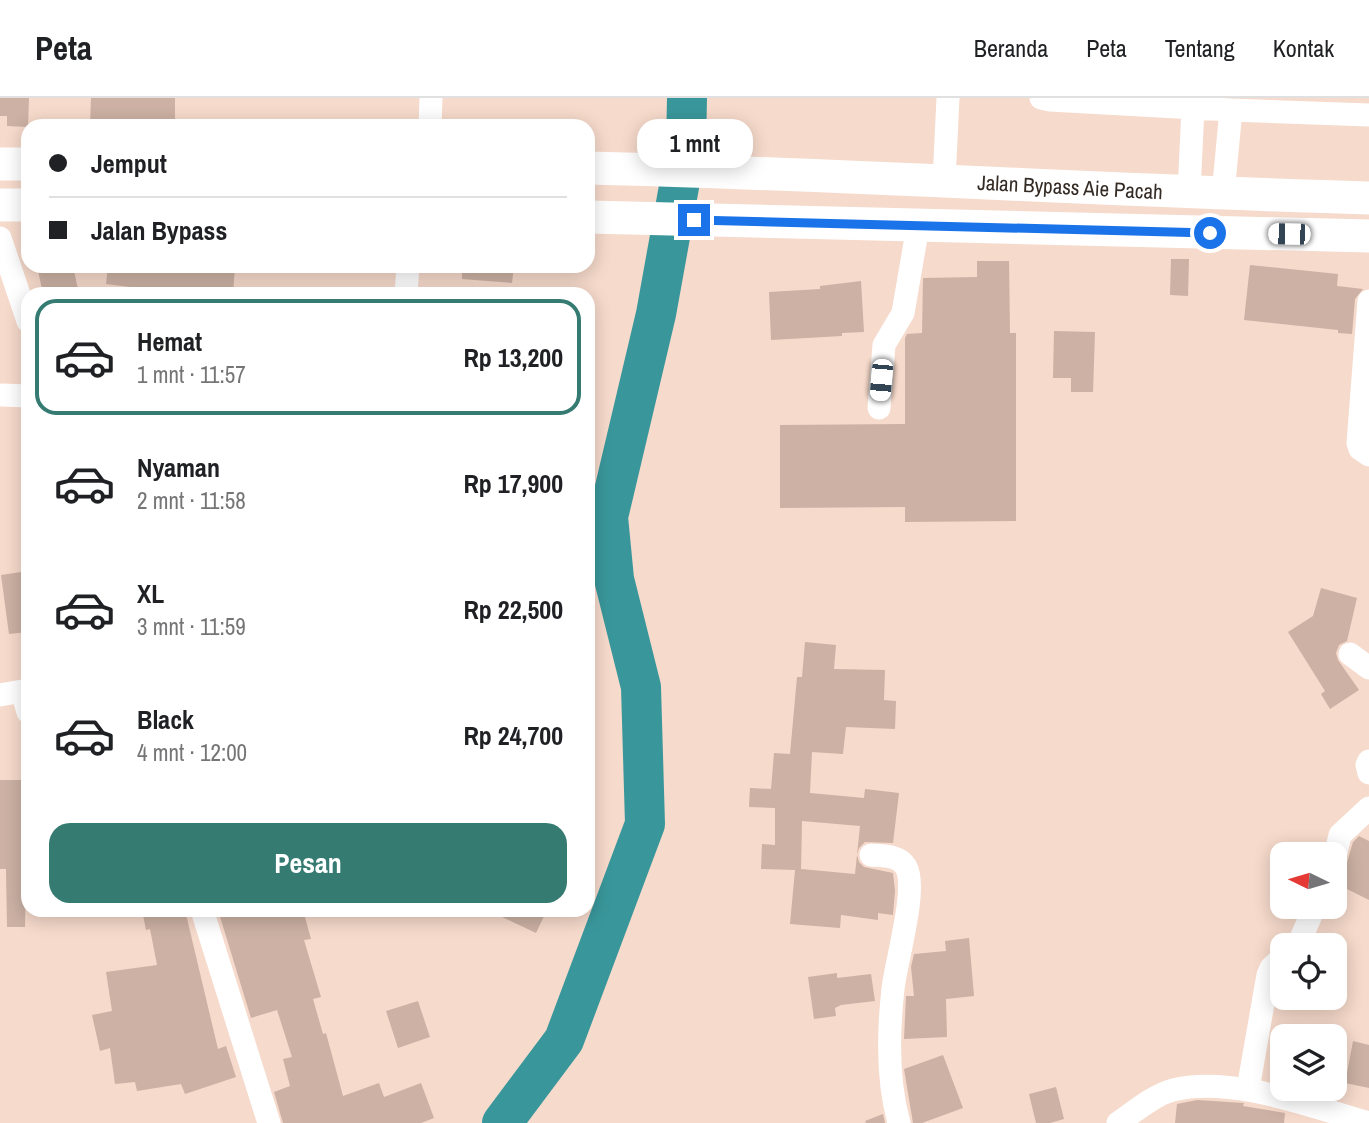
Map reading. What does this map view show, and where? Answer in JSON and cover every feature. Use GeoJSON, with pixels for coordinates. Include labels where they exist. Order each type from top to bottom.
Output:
{"type":"FeatureCollection","features":[{"type":"Feature","properties":{"kind":"highway"},"geometry":{"type":"LineString","coordinates":[[0,164],[21,164]]}},
{"type":"Feature","properties":{"kind":"highway","name":"Jalan Bypass Aie Pacah"},"geometry":{"type":"LineString","coordinates":[[595,168],[771,172],[1223,194],[1369,198]]}},
{"type":"Feature","properties":{"kind":"highway"},"geometry":{"type":"LineString","coordinates":[[0,205],[21,205]]}},
{"type":"Feature","properties":{"kind":"highway"},"geometry":{"type":"LineString","coordinates":[[595,217],[1369,236]]}},
{"type":"Feature","properties":{"kind":"street"},"geometry":{"type":"LineString","coordinates":[[430,119],[431,98]]}},
{"type":"Feature","properties":{"kind":"street"},"geometry":{"type":"LineString","coordinates":[[944,180],[948,98]]}},
{"type":"Feature","properties":{"kind":"street"},"geometry":{"type":"LineString","coordinates":[[1041,98],[1156,102],[1231,110],[1369,115]]}},
{"type":"Feature","properties":{"kind":"street"},"geometry":{"type":"LineString","coordinates":[[1189,192],[1193,108]]}},
{"type":"Feature","properties":{"kind":"street"},"geometry":{"type":"LineString","coordinates":[[1223,194],[1231,110]]}},
{"type":"Feature","properties":{"kind":"street"},"geometry":{"type":"LineString","coordinates":[[879,408],[884,345],[903,313],[918,226]]}},
{"type":"Feature","properties":{"kind":"street"},"geometry":{"type":"LineString","coordinates":[[0,239],[21,300]]}},
{"type":"Feature","properties":{"kind":"street"},"geometry":{"type":"LineString","coordinates":[[1369,301],[1358,443],[1360,449],[1369,456]]}},
{"type":"Feature","properties":{"kind":"street"},"geometry":{"type":"LineString","coordinates":[[2,395],[21,396]]}},
{"type":"Feature","properties":{"kind":"street"},"geometry":{"type":"LineString","coordinates":[[1350,654],[1369,668]]}},
{"type":"Feature","properties":{"kind":"street"},"geometry":{"type":"LineString","coordinates":[[1369,761],[1369,773]]}},
{"type":"Feature","properties":{"kind":"street"},"geometry":{"type":"LineString","coordinates":[[1338,842],[1340,835],[1369,808]]}},
{"type":"Feature","properties":{"kind":"street"},"geometry":{"type":"LineString","coordinates":[[872,855],[902,861],[910,877],[911,891],[891,1010],[891,1094],[899,1123]]}},
{"type":"Feature","properties":{"kind":"street"},"geometry":{"type":"LineString","coordinates":[[204,917],[269,1123]]}},
{"type":"Feature","properties":{"kind":"street"},"geometry":{"type":"LineString","coordinates":[[1248,1089],[1270,970]]}},
{"type":"Feature","properties":{"kind":"street"},"geometry":{"type":"LineString","coordinates":[[1118,1123],[1171,1090],[1206,1087],[1248,1089],[1369,1123]]}},
{"type":"Feature","properties":{"kind":"building"},"geometry":{"type":"Polygon","coordinates":[[[0,98],[29,98],[28,119],[21,119],[21,127],[7,126],[7,116],[0,116],[0,98]]]}},
{"type":"Feature","properties":{"kind":"building"},"geometry":{"type":"Polygon","coordinates":[[[91,98],[175,98],[175,119],[90,119],[91,98]]]}},
{"type":"Feature","properties":{"kind":"building"},"geometry":{"type":"Polygon","coordinates":[[[1171,259],[1189,259],[1188,296],[1170,295],[1171,259]]]}},
{"type":"Feature","properties":{"kind":"building"},"geometry":{"type":"Polygon","coordinates":[[[977,261],[1009,261],[1010,333],[1016,333],[1016,521],[905,522],[905,507],[780,508],[780,425],[905,424],[905,338],[907,334],[922,333],[923,278],[977,277],[977,261]]]}},
{"type":"Feature","properties":{"kind":"building"},"geometry":{"type":"Polygon","coordinates":[[[1250,265],[1338,274],[1337,286],[1363,289],[1355,299],[1352,334],[1338,333],[1338,330],[1244,320],[1250,265]]]}},
{"type":"Feature","properties":{"kind":"building"},"geometry":{"type":"Polygon","coordinates":[[[38,273],[74,273],[78,287],[42,287],[38,273]]]}},
{"type":"Feature","properties":{"kind":"building"},"geometry":{"type":"Polygon","coordinates":[[[107,273],[234,273],[234,287],[130,287],[106,284],[107,273]]]}},
{"type":"Feature","properties":{"kind":"building"},"geometry":{"type":"Polygon","coordinates":[[[462,273],[513,273],[512,283],[462,279],[462,273]]]}},
{"type":"Feature","properties":{"kind":"building"},"geometry":{"type":"Polygon","coordinates":[[[861,281],[864,332],[771,340],[769,292],[820,289],[820,286],[861,281]]]}},
{"type":"Feature","properties":{"kind":"building"},"geometry":{"type":"Polygon","coordinates":[[[1054,331],[1095,332],[1093,392],[1071,392],[1071,378],[1053,378],[1054,331]]]}},
{"type":"Feature","properties":{"kind":"building"},"geometry":{"type":"Polygon","coordinates":[[[21,572],[21,633],[9,634],[1,575],[21,572]]]}},
{"type":"Feature","properties":{"kind":"building"},"geometry":{"type":"Polygon","coordinates":[[[1321,588],[1357,598],[1347,641],[1339,645],[1336,653],[1359,690],[1330,709],[1321,694],[1325,691],[1288,632],[1313,616],[1321,588]]]}},
{"type":"Feature","properties":{"kind":"building"},"geometry":{"type":"Polygon","coordinates":[[[805,642],[836,645],[834,669],[885,670],[884,700],[896,701],[895,729],[846,727],[843,754],[812,752],[810,793],[864,798],[865,789],[899,793],[893,843],[865,842],[857,855],[864,867],[893,873],[893,915],[878,913],[878,920],[841,915],[840,928],[790,924],[795,870],[761,869],[762,844],[775,845],[775,808],[749,807],[750,788],[771,789],[774,753],[790,754],[797,677],[802,677],[805,642]],[[802,821],[801,869],[855,874],[860,826],[802,821]]]}},
{"type":"Feature","properties":{"kind":"building"},"geometry":{"type":"Polygon","coordinates":[[[0,780],[21,780],[21,917],[25,917],[25,927],[7,927],[6,869],[0,869],[0,780]]]}},
{"type":"Feature","properties":{"kind":"building"},"geometry":{"type":"Polygon","coordinates":[[[1359,836],[1369,841],[1369,900],[1348,890],[1348,859],[1353,842],[1359,836]]]}},
{"type":"Feature","properties":{"kind":"building"},"geometry":{"type":"Polygon","coordinates":[[[143,917],[187,917],[218,1049],[226,1046],[236,1077],[185,1094],[181,1084],[137,1091],[135,1082],[115,1084],[110,1048],[100,1051],[92,1015],[112,1011],[106,972],[157,965],[150,929],[146,930],[143,917]]]}},
{"type":"Feature","properties":{"kind":"building"},"geometry":{"type":"Polygon","coordinates":[[[220,917],[305,917],[311,939],[304,940],[321,997],[313,999],[323,1034],[326,1033],[343,1096],[379,1083],[384,1097],[421,1083],[434,1118],[421,1123],[283,1123],[274,1092],[290,1086],[283,1059],[292,1057],[277,1010],[251,1018],[220,917]]]}},
{"type":"Feature","properties":{"kind":"building"},"geometry":{"type":"Polygon","coordinates":[[[502,917],[544,917],[536,933],[502,917]]]}},
{"type":"Feature","properties":{"kind":"building"},"geometry":{"type":"Polygon","coordinates":[[[969,938],[974,996],[946,999],[947,1037],[904,1039],[906,996],[914,996],[911,967],[914,954],[946,951],[945,941],[969,938]]]}},
{"type":"Feature","properties":{"kind":"building"},"geometry":{"type":"Polygon","coordinates":[[[837,973],[837,978],[871,974],[875,1001],[841,1005],[835,1008],[836,1016],[814,1019],[808,977],[837,973]]]}},
{"type":"Feature","properties":{"kind":"building"},"geometry":{"type":"Polygon","coordinates":[[[418,1001],[430,1037],[398,1048],[386,1011],[418,1001]]]}},
{"type":"Feature","properties":{"kind":"building"},"geometry":{"type":"Polygon","coordinates":[[[1353,1041],[1369,1045],[1369,1088],[1347,1083],[1353,1041]]]}},
{"type":"Feature","properties":{"kind":"building"},"geometry":{"type":"Polygon","coordinates":[[[943,1055],[963,1108],[922,1123],[913,1123],[904,1069],[943,1055]]]}},
{"type":"Feature","properties":{"kind":"building"},"geometry":{"type":"Polygon","coordinates":[[[1056,1087],[1064,1119],[1036,1123],[1029,1094],[1056,1087]]]}},
{"type":"Feature","properties":{"kind":"building"},"geometry":{"type":"Polygon","coordinates":[[[1197,1100],[1244,1103],[1243,1106],[1285,1113],[1284,1123],[1175,1123],[1177,1104],[1197,1100]]]}},
{"type":"Feature","properties":{"kind":"building"},"geometry":{"type":"Polygon","coordinates":[[[883,1114],[885,1123],[865,1121],[883,1114]]]}},
{"type":"Feature","properties":{"kind":"waterway"},"geometry":{"type":"LineString","coordinates":[[502,1123],[564,1040],[645,824],[641,687],[614,579],[608,517],[656,314],[686,148],[687,98]]}},
{"type":"Feature","properties":{"kind":"route"},"geometry":{"type":"LineString","coordinates":[[694,220],[1210,233]]}}]}
